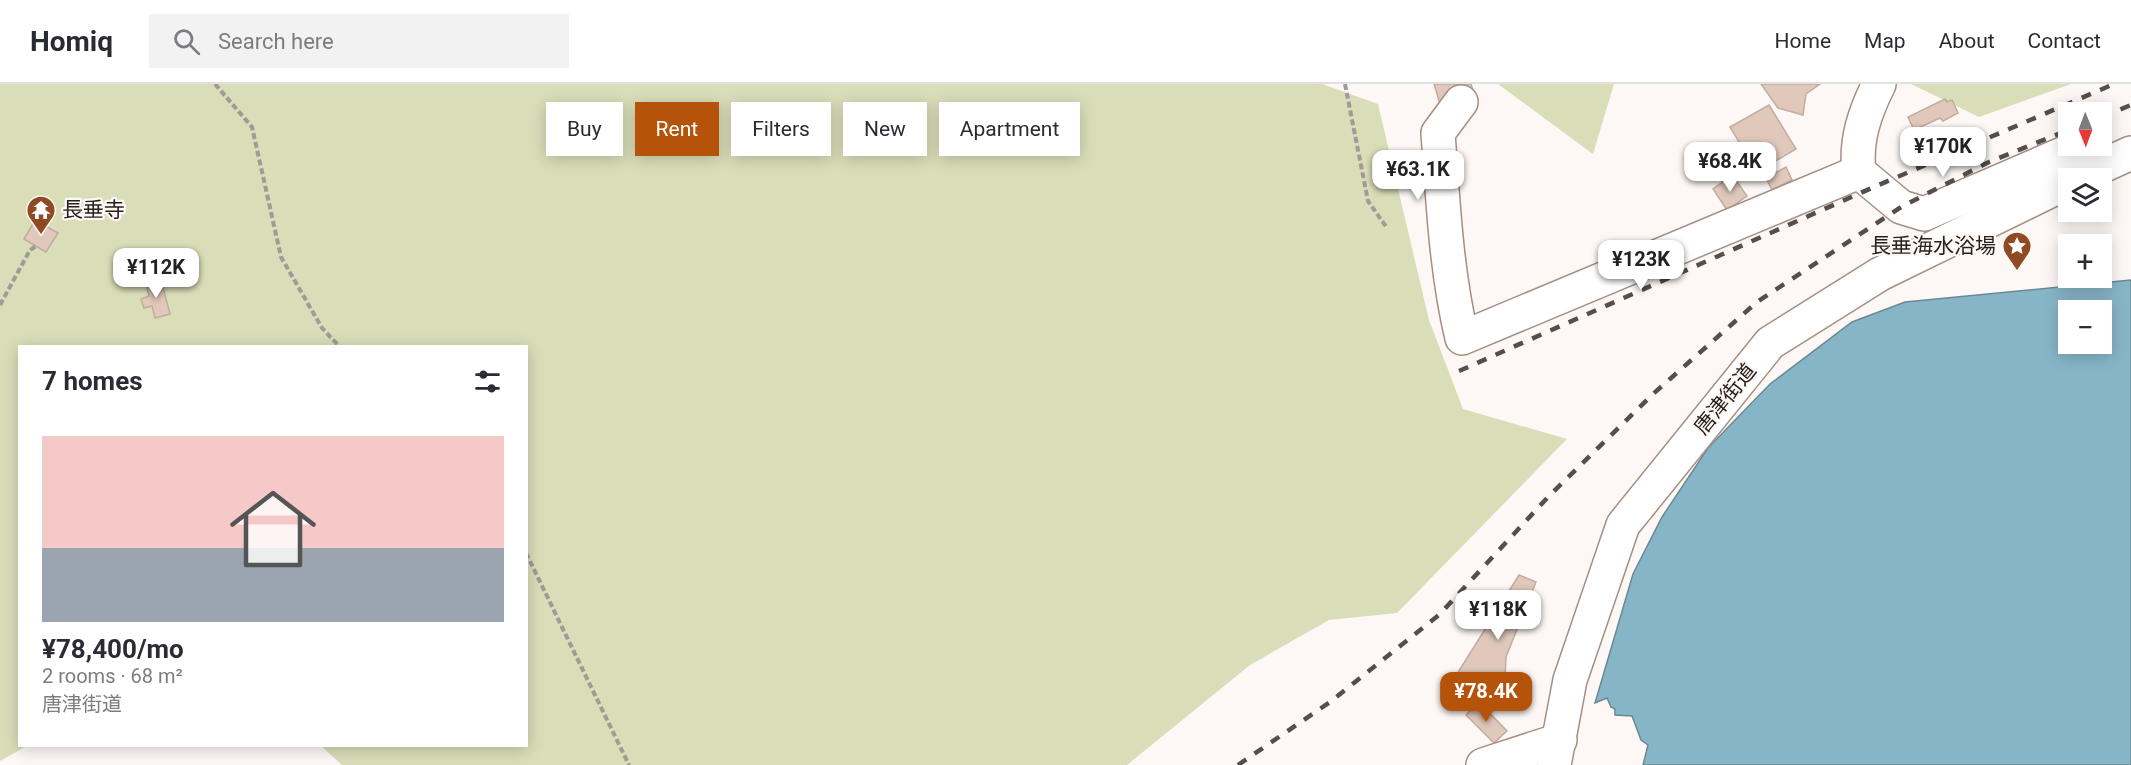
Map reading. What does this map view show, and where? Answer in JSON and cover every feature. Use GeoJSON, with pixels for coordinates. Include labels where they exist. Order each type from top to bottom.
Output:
{"type":"FeatureCollection","features":[{"type":"Feature","properties":{"kind":"street"},"geometry":{"type":"LineString","coordinates":[[1879,84],[1866,109],[1857,152],[1859,172],[1901,207],[1924,214],[2058,156]]}},
{"type":"Feature","properties":{"kind":"street"},"geometry":{"type":"LineString","coordinates":[[1461,102],[1438,133],[1444,214],[1462,338],[1859,172]]}},
{"type":"Feature","properties":{"kind":"street"},"geometry":{"type":"LineString","coordinates":[[2090,168],[2117,149]]}},
{"type":"Feature","properties":{"kind":"street","name":"唐津街道"},"geometry":{"type":"LineString","coordinates":[[1557,752],[1570,680],[1623,525],[1770,343],[1880,274],[2058,187]]}},
{"type":"Feature","properties":{"kind":"street"},"geometry":{"type":"LineString","coordinates":[[1483,765],[1557,752]]}},
{"type":"Feature","properties":{"kind":"path"},"geometry":{"type":"LineString","coordinates":[[215,84],[252,127],[281,257],[322,328],[338,345]]}},
{"type":"Feature","properties":{"kind":"path"},"geometry":{"type":"LineString","coordinates":[[1345,84],[1368,201],[1387,228]]}},
{"type":"Feature","properties":{"kind":"path"},"geometry":{"type":"LineString","coordinates":[[0,305],[30,250],[36,246]]}},
{"type":"Feature","properties":{"kind":"path"},"geometry":{"type":"LineString","coordinates":[[528,557],[629,765]]}},
{"type":"Feature","properties":{"kind":"green space"},"geometry":{"type":"Polygon","coordinates":[[[0,84],[1322,84],[1378,104],[1429,320],[1463,409],[1567,439],[1397,613],[1329,620],[1250,665],[1127,765],[342,765],[322,747],[528,747],[528,345],[18,345],[18,747],[25,747],[0,761],[0,84]]]}},
{"type":"Feature","properties":{"kind":"green space"},"geometry":{"type":"Polygon","coordinates":[[[1498,84],[1614,84],[1593,154],[1498,84]]]}},
{"type":"Feature","properties":{"kind":"green space"},"geometry":{"type":"Polygon","coordinates":[[[1911,84],[2071,84],[1979,117],[1911,84]]]}},
{"type":"Feature","properties":{"kind":"water"},"geometry":{"type":"Polygon","coordinates":[[[2131,280],[2131,765],[1643,765],[1648,745],[1641,740],[1632,716],[1615,715],[1615,709],[1611,707],[1607,698],[1595,703],[1633,574],[1662,517],[1708,448],[1770,384],[1852,322],[1905,302],[2058,287],[2112,288],[2112,282],[2131,280]]]}},
{"type":"Feature","properties":{"kind":"building"},"geometry":{"type":"Polygon","coordinates":[[[1434,84],[1471,84],[1475,97],[1441,107],[1434,84]]]}},
{"type":"Feature","properties":{"kind":"building"},"geometry":{"type":"Polygon","coordinates":[[[1761,84],[1820,84],[1806,94],[1803,115],[1778,108],[1761,84]]]}},
{"type":"Feature","properties":{"kind":"building"},"geometry":{"type":"Polygon","coordinates":[[[1945,99],[1947,102],[1952,100],[1958,113],[1943,121],[1940,118],[1914,130],[1908,117],[1945,99]]]}},
{"type":"Feature","properties":{"kind":"building"},"geometry":{"type":"Polygon","coordinates":[[[1769,105],[1796,149],[1757,172],[1730,127],[1769,105]]]}},
{"type":"Feature","properties":{"kind":"building"},"geometry":{"type":"Polygon","coordinates":[[[1786,167],[1792,180],[1772,190],[1766,178],[1786,167]]]}},
{"type":"Feature","properties":{"kind":"building"},"geometry":{"type":"Polygon","coordinates":[[[1732,175],[1747,196],[1727,210],[1713,189],[1732,175]]]}},
{"type":"Feature","properties":{"kind":"building","name":"長垂寺"},"geometry":{"type":"Polygon","coordinates":[[[35,220],[58,233],[46,252],[24,239],[35,220]]]}},
{"type":"Feature","properties":{"kind":"building"},"geometry":{"type":"Polygon","coordinates":[[[161,280],[170,314],[155,318],[152,306],[144,308],[141,299],[149,296],[146,284],[161,280]]]}},
{"type":"Feature","properties":{"kind":"building"},"geometry":{"type":"Polygon","coordinates":[[[1519,575],[1536,582],[1506,657],[1504,700],[1457,674],[1519,575]]]}},
{"type":"Feature","properties":{"kind":"building"},"geometry":{"type":"Polygon","coordinates":[[[1479,702],[1507,731],[1494,743],[1466,715],[1479,702]]]}},
{"type":"Feature","properties":{"kind":"railway"},"geometry":{"type":"LineString","coordinates":[[1459,371],[1874,187],[2114,84]]}},
{"type":"Feature","properties":{"kind":"railway"},"geometry":{"type":"LineString","coordinates":[[2112,113],[2131,105]]}},
{"type":"Feature","properties":{"kind":"railway"},"geometry":{"type":"LineString","coordinates":[[1238,765],[1330,702],[1439,615],[1548,497],[1653,394],[1757,302],[1901,207],[1989,162],[2058,134]]}},
{"type":"Feature","properties":{"kind":"place","name":"長垂寺"},"geometry":{"type":"Point","coordinates":[41,236]}},
{"type":"Feature","properties":{"kind":"place","name":"長垂海水浴場"},"geometry":{"type":"Point","coordinates":[2017,272]}}]}
